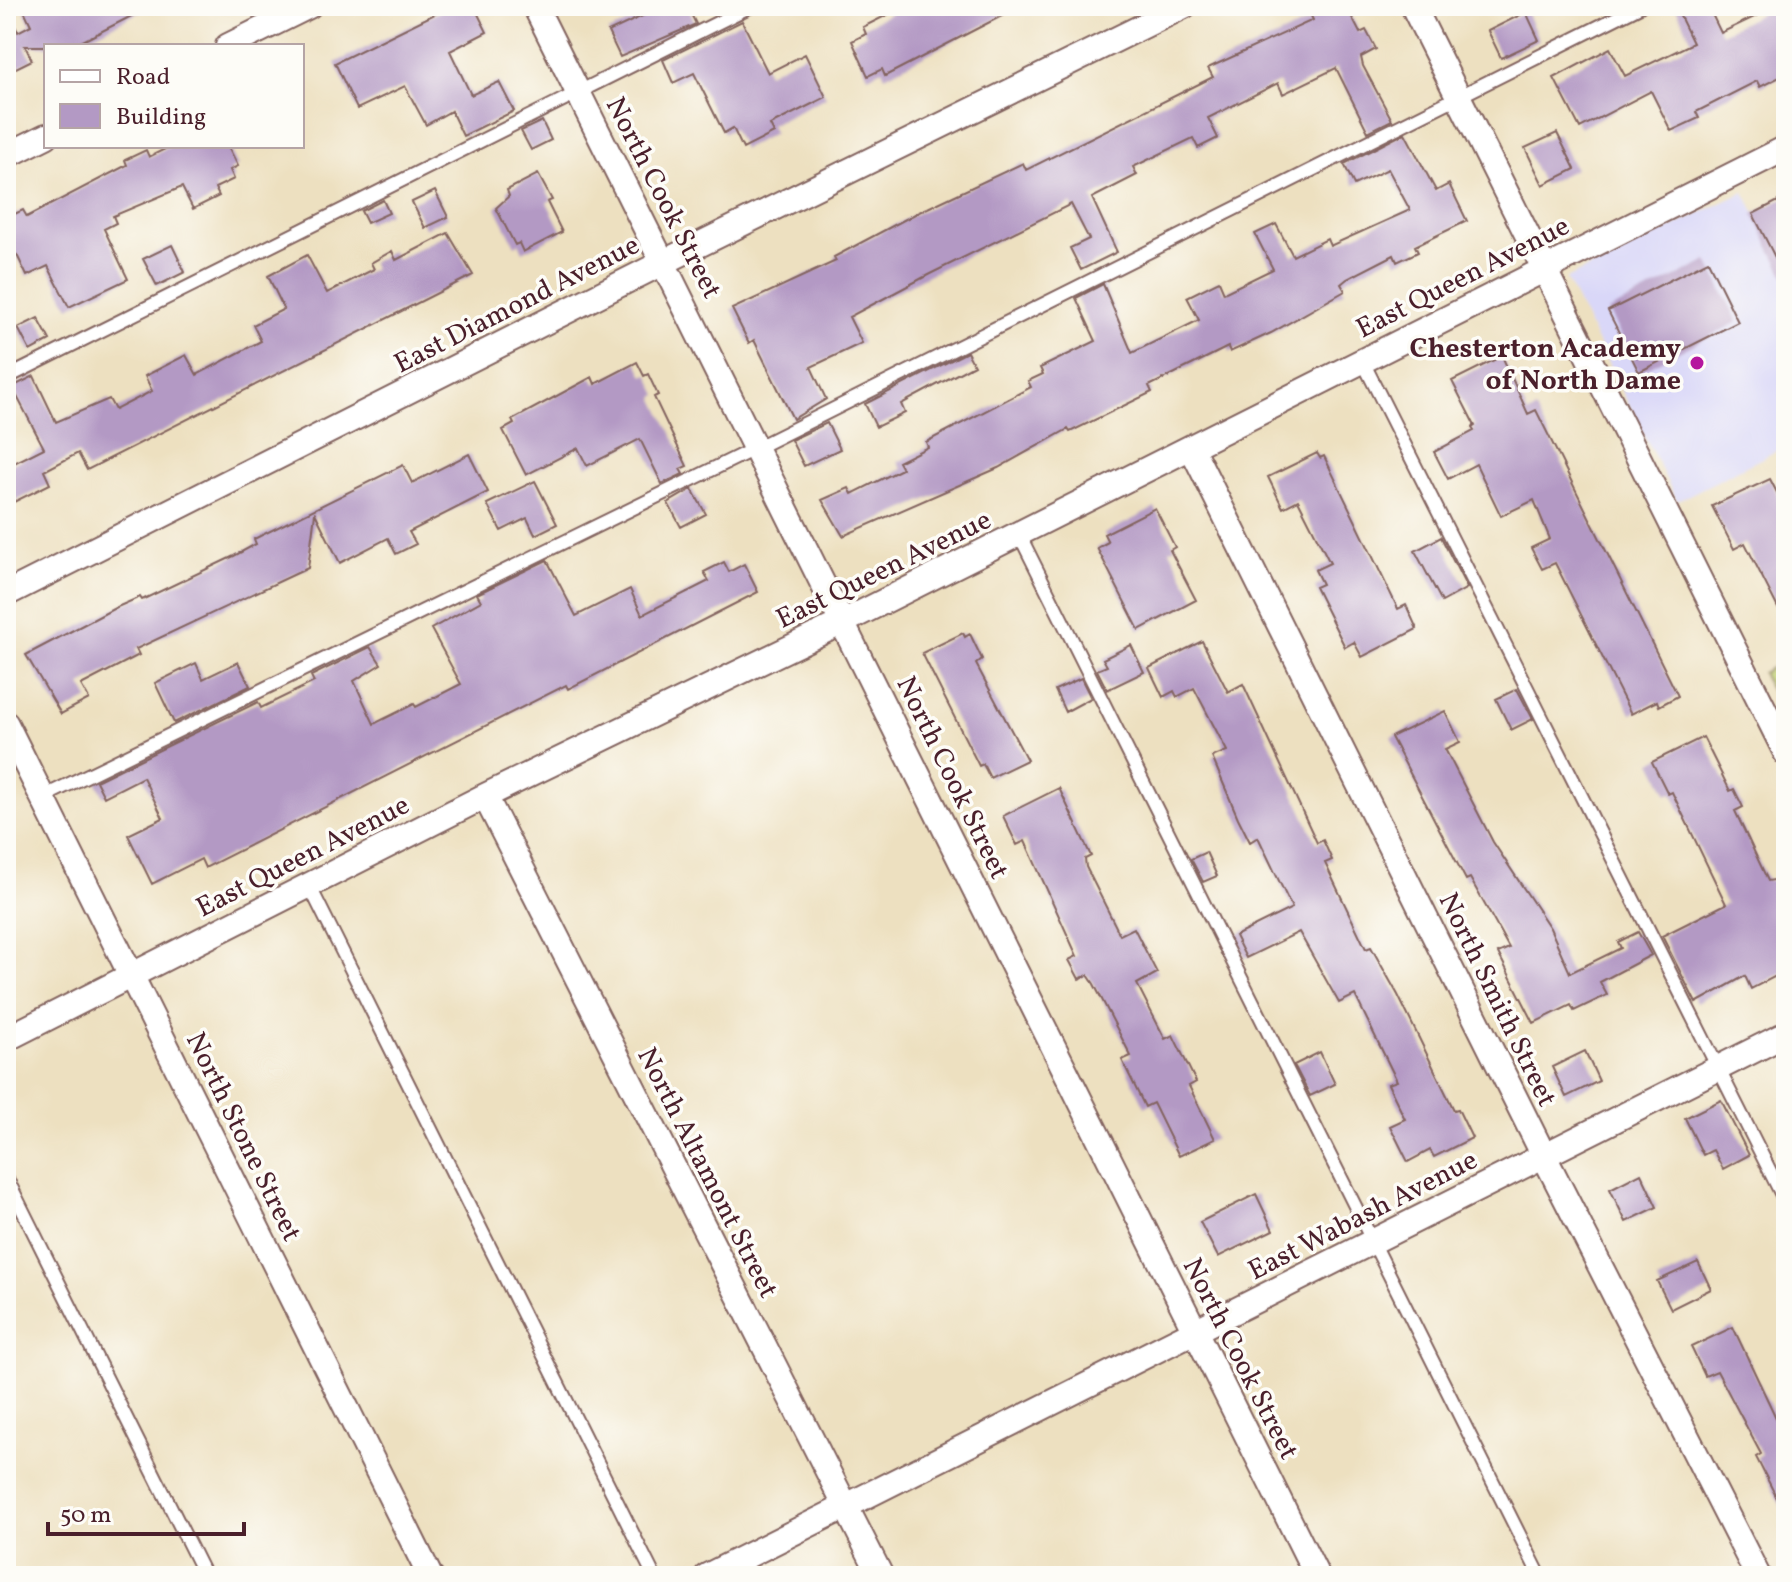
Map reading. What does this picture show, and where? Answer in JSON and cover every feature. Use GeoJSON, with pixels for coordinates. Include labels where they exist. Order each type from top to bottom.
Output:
{"type":"FeatureCollection","features":[{"type":"Feature","properties":{"kind":"street"},"geometry":{"type":"LineString","coordinates":[[232,44],[309,6]]}},
{"type":"Feature","properties":{"kind":"street","name":"North Cook Street"},"geometry":{"type":"LineString","coordinates":[[535,6],[1317,1576]]}},
{"type":"Feature","properties":{"kind":"street","name":"East Diamond Avenue"},"geometry":{"type":"LineString","coordinates":[[6,594],[664,262],[1184,6]]}},
{"type":"Feature","properties":{"kind":"street"},"geometry":{"type":"LineString","coordinates":[[1413,6],[1786,753]]}},
{"type":"Feature","properties":{"kind":"street"},"geometry":{"type":"LineString","coordinates":[[6,156],[44,137]]}},
{"type":"Feature","properties":{"kind":"street","name":"East Queen Avenue"},"geometry":{"type":"LineString","coordinates":[[6,1039],[485,796],[843,622],[1786,148]]}},
{"type":"Feature","properties":{"kind":"street","name":"North Smith Street"},"geometry":{"type":"LineString","coordinates":[[1191,447],[1544,1156],[1758,1576]]}},
{"type":"Feature","properties":{"kind":"street","name":"North Stone Street"},"geometry":{"type":"LineString","coordinates":[[6,724],[430,1576]]}},
{"type":"Feature","properties":{"kind":"street","name":"North Altamont Street"},"geometry":{"type":"LineString","coordinates":[[485,796],[881,1576]]}},
{"type":"Feature","properties":{"kind":"street","name":"East Wabash Avenue"},"geometry":{"type":"LineString","coordinates":[[707,1576],[1786,1034]]}},
{"type":"Feature","properties":{"kind":"lane"},"geometry":{"type":"LineString","coordinates":[[6,378],[751,6]]}},
{"type":"Feature","properties":{"kind":"lane"},"geometry":{"type":"LineString","coordinates":[[43,797],[756,448],[1640,6]]}},
{"type":"Feature","properties":{"kind":"lane"},"geometry":{"type":"LineString","coordinates":[[1362,360],[1786,1203]]}},
{"type":"Feature","properties":{"kind":"lane"},"geometry":{"type":"LineString","coordinates":[[1019,534],[1371,1244],[1540,1576]]}},
{"type":"Feature","properties":{"kind":"lane"},"geometry":{"type":"LineString","coordinates":[[309,885],[654,1576]]}},
{"type":"Feature","properties":{"kind":"lane"},"geometry":{"type":"LineString","coordinates":[[6,1177],[205,1576]]}},
{"type":"Feature","properties":{"kind":"shaded area","name":"Chesterton Academy of North Dame"},"geometry":{"type":"Polygon","coordinates":[[[1744,192],[1786,274],[1786,446],[1677,501],[1566,279],[1744,192]]]}},
{"type":"Feature","properties":{"kind":"green space"},"geometry":{"type":"Polygon","coordinates":[[[1786,660],[1786,721],[1762,673],[1786,660]]]}},
{"type":"Feature","properties":{"kind":"building"},"geometry":{"type":"Polygon","coordinates":[[[22,6],[151,6],[77,44],[25,46],[32,60],[6,73],[6,8],[18,32],[31,25],[22,6]]]}},
{"type":"Feature","properties":{"kind":"building"},"geometry":{"type":"Polygon","coordinates":[[[451,6],[474,6],[487,32],[450,51],[471,95],[499,82],[514,111],[463,136],[451,111],[426,125],[405,86],[357,109],[335,63],[451,6]]]}},
{"type":"Feature","properties":{"kind":"building"},"geometry":{"type":"Polygon","coordinates":[[[664,6],[687,6],[696,24],[620,57],[608,32],[664,6]]]}},
{"type":"Feature","properties":{"kind":"building"},"geometry":{"type":"Polygon","coordinates":[[[905,6],[1021,6],[885,76],[882,69],[868,76],[852,41],[866,34],[863,27],[905,6]]]}},
{"type":"Feature","properties":{"kind":"building"},"geometry":{"type":"Polygon","coordinates":[[[1306,6],[1346,6],[1360,33],[1366,30],[1376,49],[1361,57],[1363,66],[1392,120],[1368,132],[1336,68],[1283,94],[1278,83],[1208,118],[1218,138],[1198,148],[1193,138],[1133,167],[1137,175],[1092,198],[1117,252],[1081,270],[1070,248],[1089,239],[1071,204],[849,317],[862,343],[811,367],[826,399],[793,419],[754,340],[749,343],[732,309],[836,261],[834,257],[917,213],[1023,163],[1026,170],[1213,77],[1208,68],[1313,20],[1306,6]]]}},
{"type":"Feature","properties":{"kind":"building"},"geometry":{"type":"Polygon","coordinates":[[[1675,6],[1708,6],[1721,33],[1777,6],[1786,6],[1786,74],[1760,87],[1757,81],[1696,112],[1699,118],[1671,131],[1651,91],[1580,128],[1554,78],[1610,48],[1625,76],[1693,43],[1675,6]]]}},
{"type":"Feature","properties":{"kind":"building"},"geometry":{"type":"Polygon","coordinates":[[[1526,12],[1539,40],[1501,58],[1488,31],[1526,12]]]}},
{"type":"Feature","properties":{"kind":"building"},"geometry":{"type":"Polygon","coordinates":[[[742,21],[768,73],[805,54],[826,97],[770,125],[774,133],[743,149],[733,128],[724,133],[694,73],[673,83],[663,60],[742,21]]]}},
{"type":"Feature","properties":{"kind":"building"},"geometry":{"type":"Polygon","coordinates":[[[542,121],[551,140],[531,150],[521,131],[542,121]]]}},
{"type":"Feature","properties":{"kind":"building"},"geometry":{"type":"Polygon","coordinates":[[[1405,133],[1436,191],[1449,184],[1467,221],[1415,246],[1418,252],[1397,262],[1394,255],[1347,279],[1341,284],[1345,291],[1271,333],[1230,352],[1228,347],[1149,386],[1152,392],[1070,432],[1068,429],[998,468],[843,536],[822,500],[849,488],[852,494],[902,469],[898,462],[928,447],[926,442],[1031,387],[1028,381],[1043,374],[1040,368],[1096,341],[1076,298],[1103,284],[1132,353],[1199,320],[1187,297],[1219,281],[1224,293],[1273,269],[1255,234],[1276,224],[1293,256],[1327,239],[1330,246],[1410,210],[1388,169],[1354,185],[1344,164],[1405,133]]]}},
{"type":"Feature","properties":{"kind":"building"},"geometry":{"type":"Polygon","coordinates":[[[1557,133],[1575,169],[1543,185],[1525,148],[1557,133]]]}},
{"type":"Feature","properties":{"kind":"building"},"geometry":{"type":"Polygon","coordinates":[[[167,148],[229,148],[238,166],[230,170],[234,179],[215,188],[219,196],[193,209],[182,187],[113,216],[116,223],[104,229],[128,279],[69,307],[48,266],[27,276],[17,255],[6,261],[6,218],[23,210],[27,217],[127,165],[125,160],[146,150],[149,157],[167,148]]]}},
{"type":"Feature","properties":{"kind":"building"},"geometry":{"type":"Polygon","coordinates":[[[538,174],[552,200],[547,202],[562,232],[523,252],[519,243],[515,245],[496,208],[509,196],[507,190],[538,174]]]}},
{"type":"Feature","properties":{"kind":"building"},"geometry":{"type":"Polygon","coordinates":[[[435,191],[448,217],[425,228],[412,202],[435,191]]]}},
{"type":"Feature","properties":{"kind":"building"},"geometry":{"type":"Polygon","coordinates":[[[1786,197],[1786,279],[1753,214],[1786,197]]]}},
{"type":"Feature","properties":{"kind":"building"},"geometry":{"type":"Polygon","coordinates":[[[383,200],[389,213],[367,223],[361,211],[383,200]]]}},
{"type":"Feature","properties":{"kind":"building"},"geometry":{"type":"Polygon","coordinates":[[[448,233],[473,275],[87,470],[78,453],[44,471],[50,484],[6,506],[6,467],[44,448],[12,387],[34,376],[56,422],[109,399],[115,410],[152,391],[145,376],[186,355],[197,375],[261,341],[253,325],[284,309],[268,276],[307,255],[327,293],[374,269],[371,263],[392,251],[396,260],[448,233]]]}},
{"type":"Feature","properties":{"kind":"building"},"geometry":{"type":"Polygon","coordinates":[[[172,245],[185,272],[157,286],[143,259],[172,245]]]}},
{"type":"Feature","properties":{"kind":"building"},"geometry":{"type":"Polygon","coordinates":[[[1708,261],[1738,322],[1639,372],[1608,311],[1708,261]]]}},
{"type":"Feature","properties":{"kind":"building"},"geometry":{"type":"Polygon","coordinates":[[[38,318],[50,340],[30,351],[18,328],[38,318]]]}},
{"type":"Feature","properties":{"kind":"building"},"geometry":{"type":"Polygon","coordinates":[[[967,352],[974,365],[901,404],[905,413],[876,427],[865,404],[967,352]]]}},
{"type":"Feature","properties":{"kind":"building"},"geometry":{"type":"Polygon","coordinates":[[[1502,356],[1528,414],[1536,410],[1678,696],[1659,706],[1657,701],[1631,714],[1555,563],[1542,569],[1531,548],[1550,539],[1534,500],[1501,516],[1476,464],[1448,479],[1434,452],[1474,431],[1472,428],[1475,426],[1452,381],[1502,356]]]}},
{"type":"Feature","properties":{"kind":"building"},"geometry":{"type":"Polygon","coordinates":[[[637,362],[644,376],[648,374],[658,395],[654,397],[687,466],[680,469],[683,474],[662,484],[640,439],[587,466],[578,448],[526,475],[503,430],[514,424],[512,420],[592,377],[595,384],[637,362]]]}},
{"type":"Feature","properties":{"kind":"building"},"geometry":{"type":"Polygon","coordinates":[[[827,423],[840,449],[804,466],[791,440],[827,423]]]}},
{"type":"Feature","properties":{"kind":"building"},"geometry":{"type":"Polygon","coordinates":[[[1317,453],[1320,458],[1324,456],[1398,609],[1406,605],[1417,629],[1362,657],[1354,642],[1345,647],[1315,587],[1322,584],[1315,570],[1330,563],[1298,500],[1283,508],[1268,477],[1317,453]]]}},
{"type":"Feature","properties":{"kind":"building"},"geometry":{"type":"Polygon","coordinates":[[[469,454],[488,492],[409,532],[416,544],[396,554],[388,538],[340,563],[315,513],[308,568],[136,649],[139,655],[81,685],[89,699],[61,714],[26,655],[115,608],[140,597],[142,600],[234,556],[256,544],[254,539],[403,465],[412,483],[469,454]]]}},
{"type":"Feature","properties":{"kind":"building"},"geometry":{"type":"Polygon","coordinates":[[[1770,479],[1786,510],[1786,624],[1745,543],[1734,549],[1712,506],[1770,479]]]}},
{"type":"Feature","properties":{"kind":"building"},"geometry":{"type":"Polygon","coordinates":[[[535,481],[557,524],[535,535],[527,518],[501,531],[487,504],[535,481]]]}},
{"type":"Feature","properties":{"kind":"building"},"geometry":{"type":"Polygon","coordinates":[[[692,489],[706,514],[681,527],[668,503],[692,489]]]}},
{"type":"Feature","properties":{"kind":"building"},"geometry":{"type":"Polygon","coordinates":[[[1155,508],[1175,547],[1170,550],[1196,600],[1139,630],[1097,548],[1108,542],[1104,534],[1155,508]]]}},
{"type":"Feature","properties":{"kind":"building"},"geometry":{"type":"Polygon","coordinates":[[[1441,537],[1467,588],[1442,602],[1415,551],[1441,537]]]}},
{"type":"Feature","properties":{"kind":"building"},"geometry":{"type":"Polygon","coordinates":[[[547,560],[576,616],[630,589],[642,615],[709,581],[704,572],[724,562],[729,572],[744,564],[758,592],[568,689],[566,685],[205,868],[201,859],[152,884],[128,835],[163,818],[143,777],[104,797],[96,781],[258,702],[261,708],[314,682],[311,676],[370,647],[381,664],[354,681],[374,724],[414,704],[416,707],[461,684],[431,629],[481,601],[477,594],[547,560]]]}},
{"type":"Feature","properties":{"kind":"building"},"geometry":{"type":"Polygon","coordinates":[[[963,633],[965,637],[970,634],[982,659],[976,664],[1027,760],[990,778],[983,764],[979,766],[922,653],[963,633]]]}},
{"type":"Feature","properties":{"kind":"building"},"geometry":{"type":"Polygon","coordinates":[[[1202,641],[1228,692],[1243,684],[1317,843],[1323,840],[1332,860],[1325,863],[1366,949],[1371,947],[1398,995],[1454,1110],[1458,1109],[1472,1138],[1434,1157],[1430,1150],[1408,1162],[1390,1126],[1405,1119],[1388,1084],[1397,1081],[1355,995],[1339,1003],[1299,932],[1246,958],[1235,936],[1292,908],[1258,837],[1250,842],[1238,818],[1212,757],[1227,751],[1194,688],[1177,697],[1174,691],[1163,697],[1149,668],[1202,641]]]}},
{"type":"Feature","properties":{"kind":"building"},"geometry":{"type":"Polygon","coordinates":[[[1131,645],[1144,672],[1107,690],[1097,670],[1107,666],[1103,659],[1131,645]]]}},
{"type":"Feature","properties":{"kind":"building"},"geometry":{"type":"Polygon","coordinates":[[[238,662],[250,686],[174,723],[155,683],[196,663],[203,679],[238,662]]]}},
{"type":"Feature","properties":{"kind":"building"},"geometry":{"type":"Polygon","coordinates":[[[1081,678],[1091,698],[1065,712],[1055,690],[1081,678]]]}},
{"type":"Feature","properties":{"kind":"building"},"geometry":{"type":"Polygon","coordinates":[[[1517,689],[1533,719],[1511,730],[1496,699],[1517,689]]]}},
{"type":"Feature","properties":{"kind":"building"},"geometry":{"type":"Polygon","coordinates":[[[1445,711],[1460,742],[1445,749],[1493,842],[1550,928],[1570,973],[1621,948],[1618,942],[1638,932],[1651,955],[1600,982],[1607,995],[1574,1011],[1571,1005],[1534,1023],[1498,953],[1509,948],[1470,878],[1466,880],[1391,737],[1445,711]]]}},
{"type":"Feature","properties":{"kind":"building"},"geometry":{"type":"Polygon","coordinates":[[[1703,737],[1730,791],[1734,789],[1743,807],[1735,811],[1768,881],[1780,879],[1786,892],[1786,971],[1751,989],[1745,976],[1696,1003],[1662,936],[1726,904],[1672,792],[1668,794],[1652,762],[1703,737]]]}},
{"type":"Feature","properties":{"kind":"building"},"geometry":{"type":"Polygon","coordinates":[[[1059,788],[1091,856],[1085,859],[1086,867],[1120,935],[1134,928],[1157,973],[1137,984],[1165,1039],[1173,1035],[1196,1082],[1189,1086],[1215,1139],[1179,1156],[1153,1103],[1145,1107],[1122,1060],[1131,1056],[1094,984],[1088,975],[1079,979],[1069,960],[1077,956],[1025,841],[1017,845],[1003,816],[1059,788]]]}},
{"type":"Feature","properties":{"kind":"building"},"geometry":{"type":"Polygon","coordinates":[[[1206,852],[1217,876],[1203,882],[1191,859],[1206,852]]]}},
{"type":"Feature","properties":{"kind":"building"},"geometry":{"type":"Polygon","coordinates":[[[1585,1051],[1599,1081],[1566,1097],[1552,1067],[1585,1051]]]}},
{"type":"Feature","properties":{"kind":"building"},"geometry":{"type":"Polygon","coordinates":[[[1320,1052],[1335,1084],[1310,1096],[1294,1065],[1320,1052]]]}},
{"type":"Feature","properties":{"kind":"building"},"geometry":{"type":"Polygon","coordinates":[[[1721,1100],[1749,1155],[1723,1169],[1713,1150],[1703,1155],[1685,1118],[1721,1100]]]}},
{"type":"Feature","properties":{"kind":"building"},"geometry":{"type":"Polygon","coordinates":[[[1641,1173],[1657,1207],[1626,1222],[1610,1189],[1641,1173]]]}},
{"type":"Feature","properties":{"kind":"building"},"geometry":{"type":"Polygon","coordinates":[[[1256,1194],[1273,1230],[1218,1257],[1200,1222],[1256,1194]]]}},
{"type":"Feature","properties":{"kind":"building"},"geometry":{"type":"Polygon","coordinates":[[[1698,1262],[1711,1289],[1671,1309],[1657,1281],[1698,1262]]]}},
{"type":"Feature","properties":{"kind":"building"},"geometry":{"type":"Polygon","coordinates":[[[1733,1327],[1786,1439],[1786,1516],[1756,1457],[1761,1454],[1717,1371],[1705,1376],[1691,1347],[1733,1327]]]}},
{"type":"Feature","properties":{"kind":"place","name":"Chesterton Academy of North Dame"},"geometry":{"type":"Point","coordinates":[1697,363]}}]}
